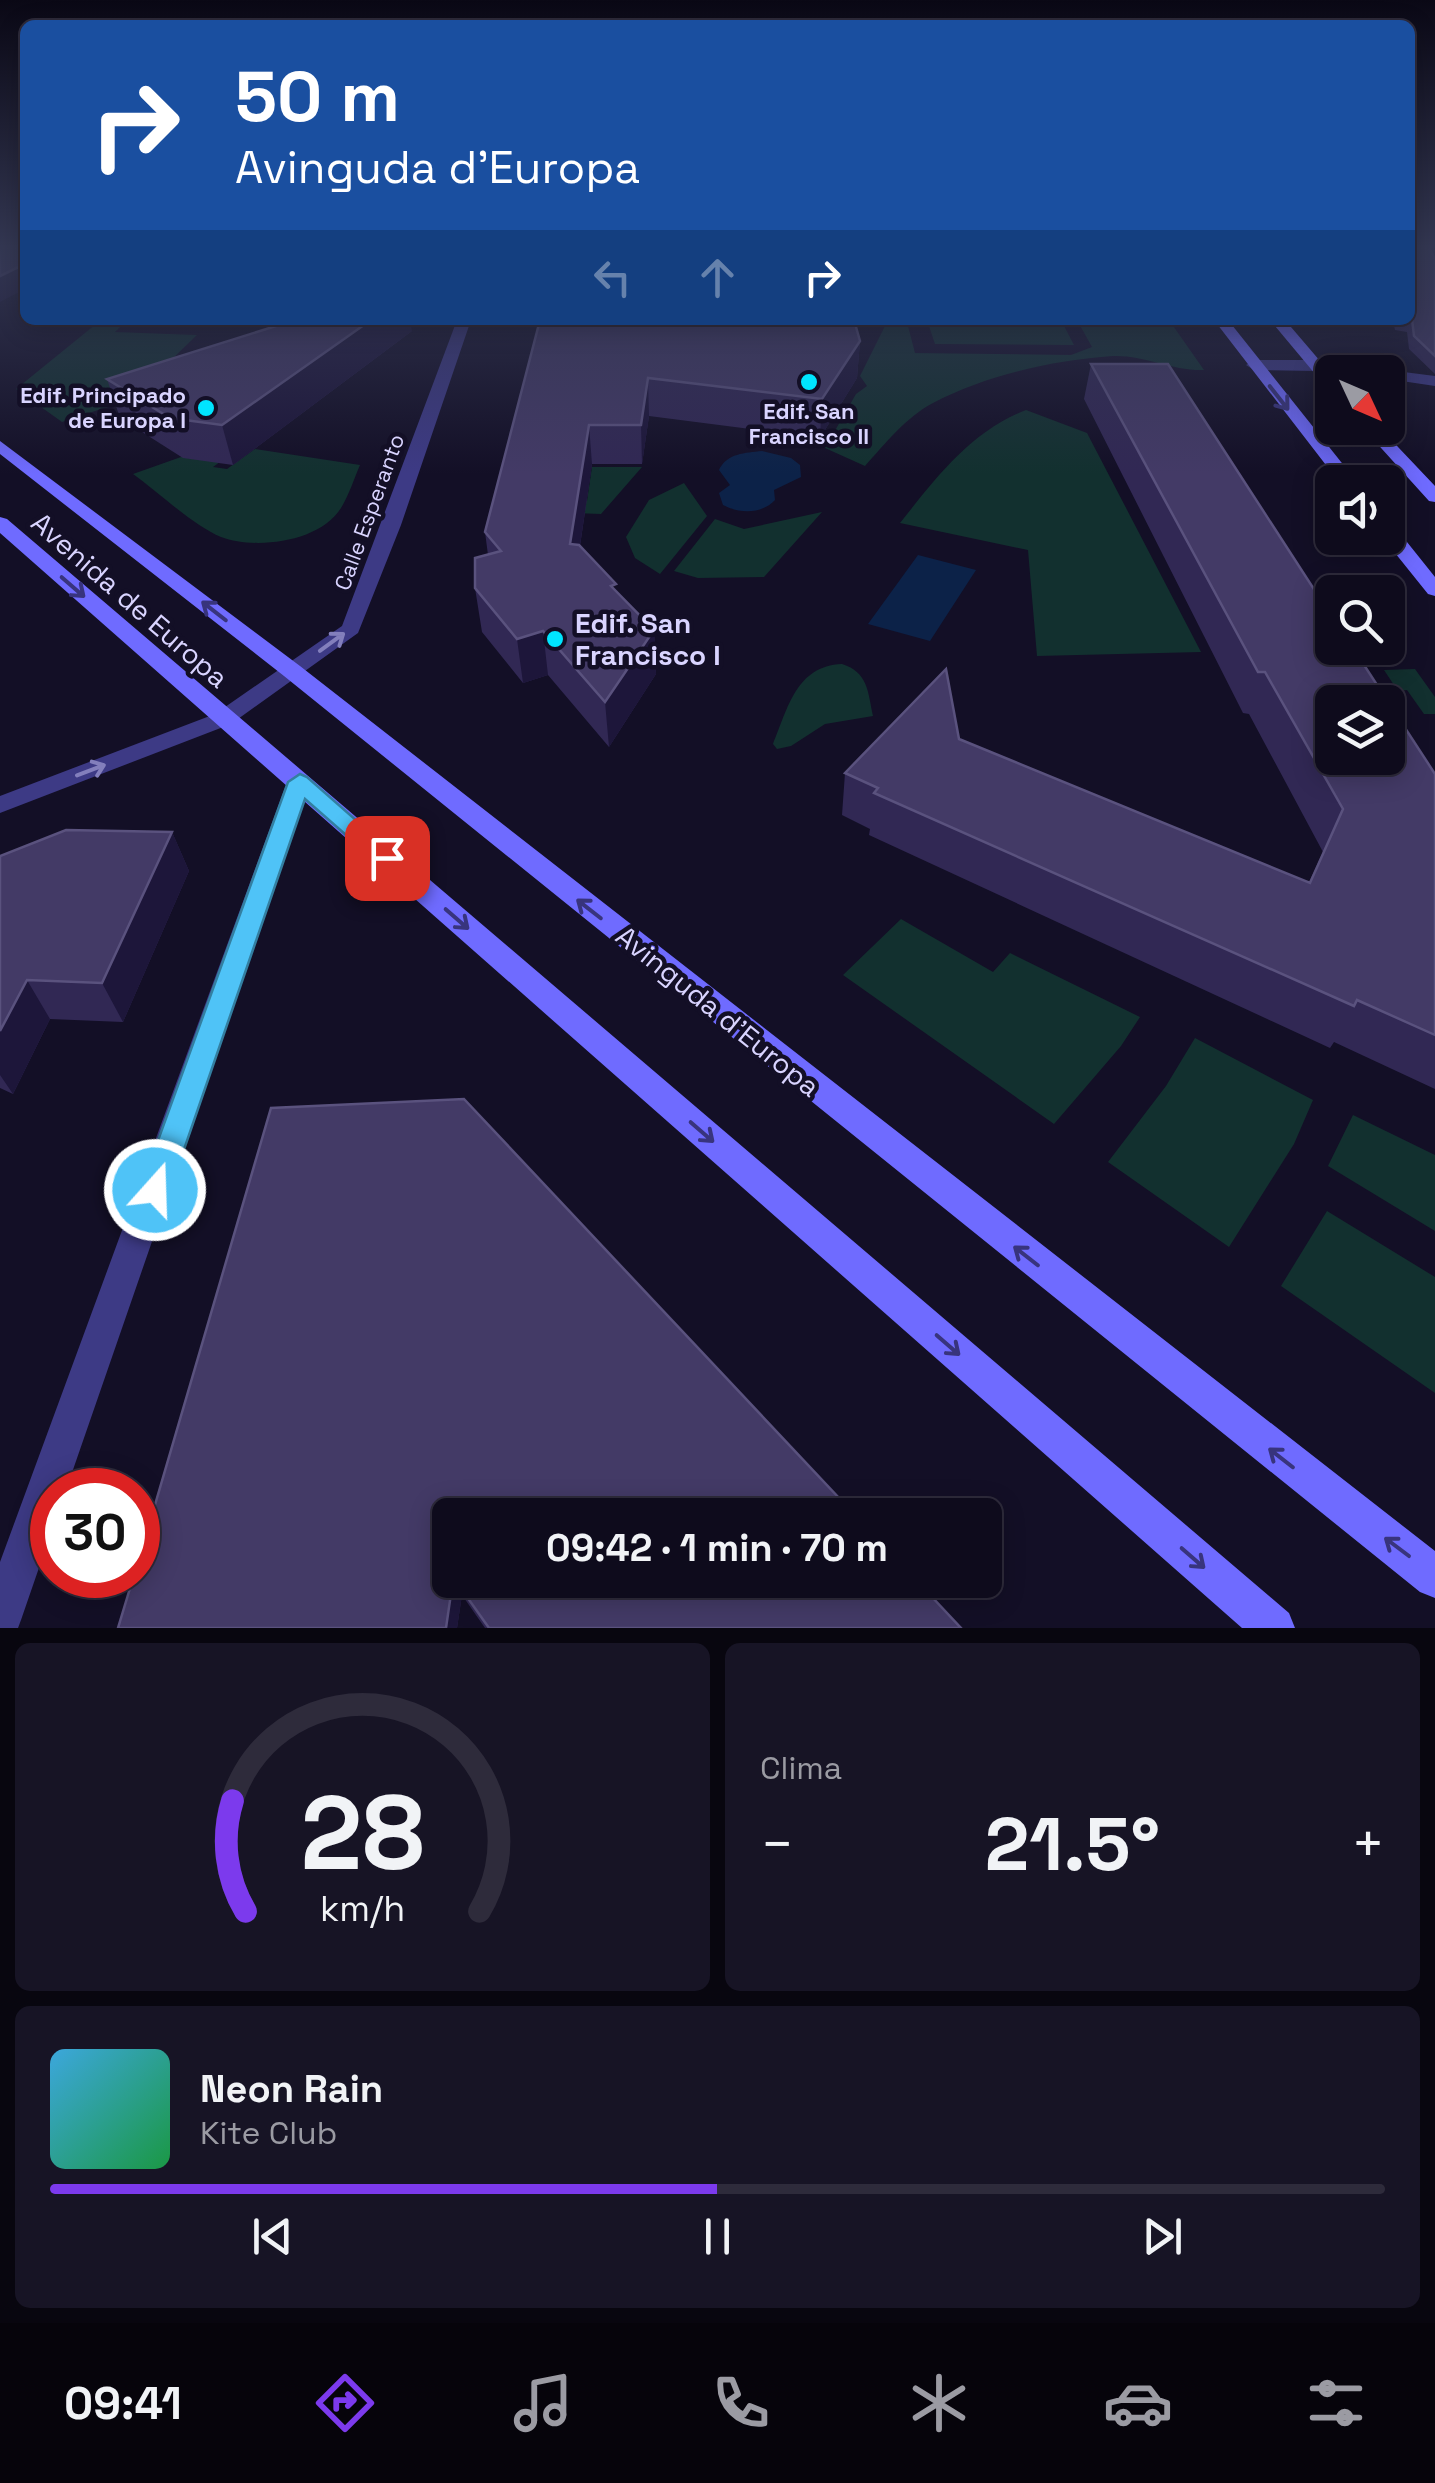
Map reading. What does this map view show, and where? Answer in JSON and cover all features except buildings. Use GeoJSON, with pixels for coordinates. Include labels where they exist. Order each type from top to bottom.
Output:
{"type":"FeatureCollection","features":[{"type":"Feature","properties":{"kind":"main road"},"geometry":{"type":"LineString","coordinates":[[1224,325],[1334,465]]}},
{"type":"Feature","properties":{"kind":"main road"},"geometry":{"type":"LineString","coordinates":[[1278,325],[1315,364]]}},
{"type":"Feature","properties":{"kind":"main road"},"geometry":{"type":"LineString","coordinates":[[1387,445],[1435,497]]}},
{"type":"Feature","properties":{"kind":"main road","name":"Avinguda d'Europa"},"geometry":{"type":"LineString","coordinates":[[0,446],[292,671],[1435,1577]]}},
{"type":"Feature","properties":{"kind":"main road","name":"Avenida de Europa"},"geometry":{"type":"LineString","coordinates":[[0,523],[224,719]]}},
{"type":"Feature","properties":{"kind":"main road"},"geometry":{"type":"LineString","coordinates":[[1405,553],[1435,590]]}},
{"type":"Feature","properties":{"kind":"main road"},"geometry":{"type":"LineString","coordinates":[[224,719],[1274,1628]]}},
{"type":"Feature","properties":{"kind":"street","name":"Calle Esperanto"},"geometry":{"type":"LineString","coordinates":[[0,805],[224,719],[356,620],[462,325]]}},
{"type":"Feature","properties":{"kind":"street"},"geometry":{"type":"LineString","coordinates":[[1254,364],[1315,365]]}},
{"type":"Feature","properties":{"kind":"street"},"geometry":{"type":"LineString","coordinates":[[1405,377],[1435,381]]}},
{"type":"Feature","properties":{"kind":"street"},"geometry":{"type":"LineString","coordinates":[[0,1620],[300,782]]}},
{"type":"Feature","properties":{"kind":"green space"},"geometry":{"type":"Polygon","coordinates":[[[95,325],[122,325],[115,332],[197,335],[169,362],[110,390],[112,394],[134,398],[62,422],[16,389],[95,325]]]}},
{"type":"Feature","properties":{"kind":"green space"},"geometry":{"type":"Polygon","coordinates":[[[929,325],[1064,325],[1074,345],[935,344],[929,325]]]}},
{"type":"Feature","properties":{"kind":"green space"},"geometry":{"type":"Polygon","coordinates":[[[1080,325],[1172,325],[1204,370],[1113,356],[1044,365],[975,384],[933,403],[905,423],[865,466],[825,448],[856,394],[867,386],[860,376],[885,326],[908,326],[915,353],[1071,355],[1092,347],[1080,325]]]}},
{"type":"Feature","properties":{"kind":"green space"},"geometry":{"type":"Polygon","coordinates":[[[1026,410],[1087,433],[1201,652],[1037,656],[1028,550],[900,523],[971,444],[1026,410]]]}},
{"type":"Feature","properties":{"kind":"green space"},"geometry":{"type":"Polygon","coordinates":[[[255,449],[360,465],[344,503],[331,520],[303,536],[269,543],[235,541],[210,532],[133,474],[198,451],[228,456],[213,467],[227,469],[255,449]]]}},
{"type":"Feature","properties":{"kind":"green space"},"geometry":{"type":"Polygon","coordinates":[[[592,467],[642,467],[601,514],[546,512],[587,501],[592,467]]]}},
{"type":"Feature","properties":{"kind":"green space"},"geometry":{"type":"Polygon","coordinates":[[[684,483],[707,516],[660,574],[635,558],[626,537],[649,500],[684,483]]]}},
{"type":"Feature","properties":{"kind":"green space"},"geometry":{"type":"Polygon","coordinates":[[[822,512],[764,577],[698,578],[674,571],[715,519],[744,529],[822,512]]]}},
{"type":"Feature","properties":{"kind":"green space"},"geometry":{"type":"Polygon","coordinates":[[[842,664],[862,678],[873,716],[825,724],[791,746],[777,749],[773,744],[796,691],[814,672],[842,664]]]}},
{"type":"Feature","properties":{"kind":"green space"},"geometry":{"type":"Polygon","coordinates":[[[1415,669],[1435,697],[1435,714],[1424,714],[1405,685],[1394,685],[1384,670],[1415,669]]]}},
{"type":"Feature","properties":{"kind":"green space"},"geometry":{"type":"Polygon","coordinates":[[[901,919],[993,972],[1010,953],[1140,1017],[1121,1046],[1054,1124],[843,975],[901,919]]]}},
{"type":"Feature","properties":{"kind":"green space"},"geometry":{"type":"Polygon","coordinates":[[[1195,1038],[1313,1100],[1294,1144],[1229,1247],[1108,1162],[1166,1086],[1195,1038]]]}},
{"type":"Feature","properties":{"kind":"green space"},"geometry":{"type":"Polygon","coordinates":[[[1353,1115],[1435,1155],[1435,1231],[1328,1166],[1353,1115]]]}},
{"type":"Feature","properties":{"kind":"green space"},"geometry":{"type":"Polygon","coordinates":[[[1327,1211],[1435,1277],[1435,1393],[1281,1286],[1327,1211]]]}},
{"type":"Feature","properties":{"kind":"water"},"geometry":{"type":"Polygon","coordinates":[[[762,451],[791,458],[800,465],[801,477],[774,490],[775,500],[764,508],[743,511],[723,505],[719,493],[730,485],[719,470],[722,464],[737,455],[762,451]]]}},
{"type":"Feature","properties":{"kind":"water"},"geometry":{"type":"Polygon","coordinates":[[[918,555],[976,570],[930,641],[868,624],[918,555]]]}},
{"type":"Feature","properties":{"kind":"place","name":"Edif. San Francisco II"},"geometry":{"type":"Point","coordinates":[809,382]}},
{"type":"Feature","properties":{"kind":"place","name":"Edif. Principado de Europa I"},"geometry":{"type":"Point","coordinates":[206,408]}},
{"type":"Feature","properties":{"kind":"place","name":"Edif. San Francisco I"},"geometry":{"type":"Point","coordinates":[555,639]}},
{"type":"Feature","properties":{"kind":"route"},"geometry":{"type":"LineString","coordinates":[[155,1190],[300,782],[387,858]]}}]}
